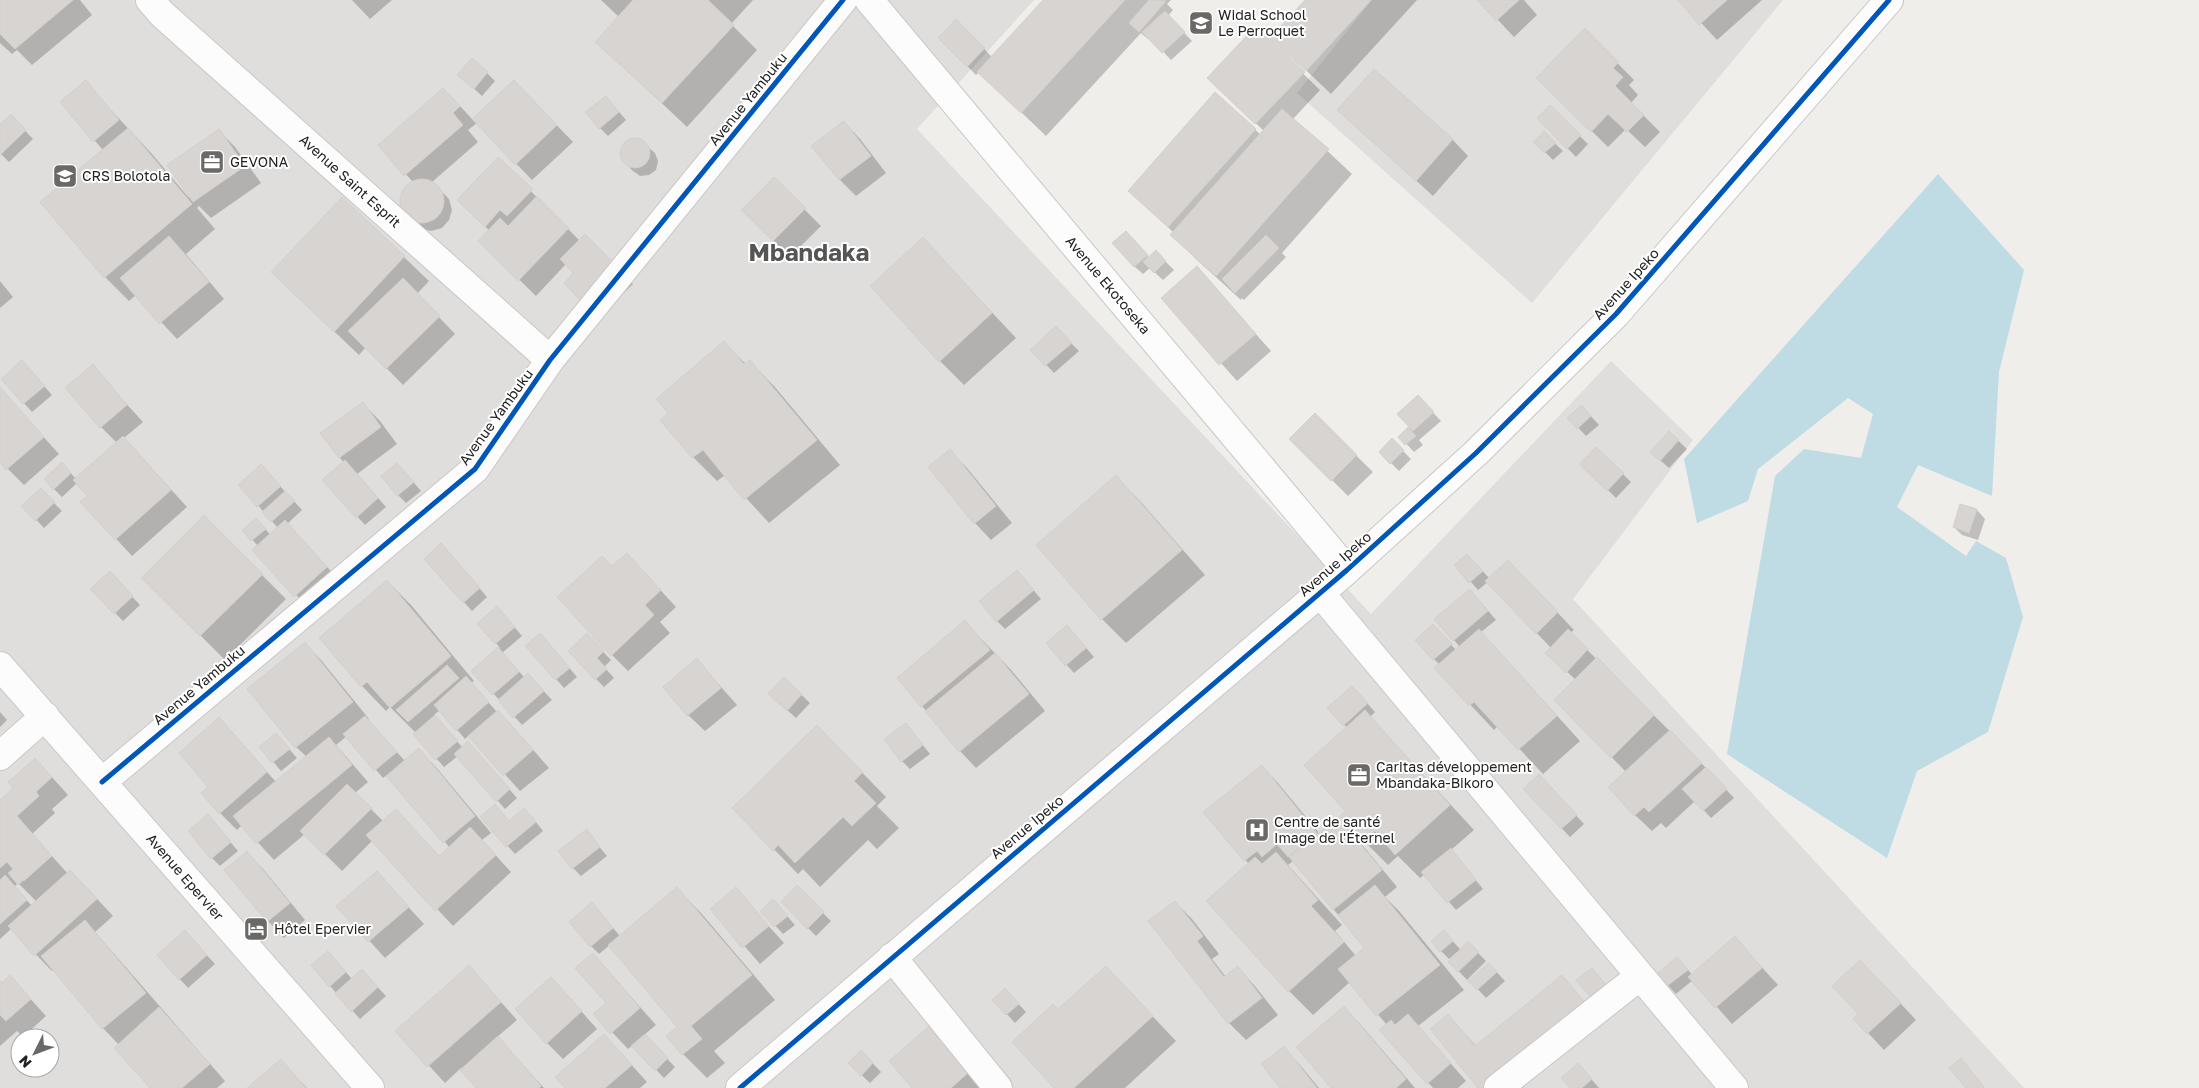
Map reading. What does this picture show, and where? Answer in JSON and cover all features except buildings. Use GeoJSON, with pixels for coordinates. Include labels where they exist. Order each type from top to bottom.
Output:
{"type":"FeatureCollection","features":[{"type":"Feature","properties":{"kind":"street","name":"Avenue Saint Esprit"},"geometry":{"type":"LineString","coordinates":[[150,0],[162,14],[550,360]]}},
{"type":"Feature","properties":{"kind":"street","name":"Avenue Yambuku"},"geometry":{"type":"LineString","coordinates":[[102,782],[475,469],[550,360],[843,0]]}},
{"type":"Feature","properties":{"kind":"street","name":"Avenue Ekotoseka"},"geometry":{"type":"LineString","coordinates":[[869,0],[1347,570]]}},
{"type":"Feature","properties":{"kind":"street","name":"Avenue Ipeko"},"geometry":{"type":"LineString","coordinates":[[740,1088],[1347,570],[1476,453],[1616,314],[1889,0]]}},
{"type":"Feature","properties":{"kind":"street"},"geometry":{"type":"LineString","coordinates":[[1320,592],[1734,1088]]}},
{"type":"Feature","properties":{"kind":"street","name":"Avenue Epervier"},"geometry":{"type":"LineString","coordinates":[[0,666],[46,716],[370,1088]]}},
{"type":"Feature","properties":{"kind":"street"},"geometry":{"type":"LineString","coordinates":[[0,756],[46,716]]}},
{"type":"Feature","properties":{"kind":"street"},"geometry":{"type":"LineString","coordinates":[[892,957],[998,1088]]}},
{"type":"Feature","properties":{"kind":"street"},"geometry":{"type":"LineString","coordinates":[[1498,1088],[1640,976]]}},
{"type":"Feature","properties":{"kind":"shaded area"},"geometry":{"type":"Polygon","coordinates":[[[0,0],[1034,0],[917,129],[1371,614],[1611,361],[1693,440],[1573,599],[2024,1088],[0,1088],[0,0]]]}},
{"type":"Feature","properties":{"kind":"shaded area"},"geometry":{"type":"Polygon","coordinates":[[[1372,0],[1783,0],[1532,303],[1297,93],[1372,0]]]}},
{"type":"Feature","properties":{"kind":"water"},"geometry":{"type":"Polygon","coordinates":[[[1938,174],[2024,270],[1999,372],[1992,496],[1918,465],[1897,507],[1966,556],[1976,541],[2006,558],[2023,617],[1988,732],[1917,771],[1887,858],[1727,754],[1775,476],[1804,449],[1861,458],[1873,414],[1848,398],[1758,469],[1748,501],[1697,523],[1684,459],[1938,174]]]}},
{"type":"Feature","properties":{"kind":"cycle path"},"geometry":{"type":"LineString","coordinates":[[102,782],[475,469],[550,360],[843,0]]}},
{"type":"Feature","properties":{"kind":"cycle path"},"geometry":{"type":"LineString","coordinates":[[740,1088],[1347,570],[1476,453],[1616,314],[1889,0]]}},
{"type":"Feature","properties":{"kind":"place","name":"Widal School Le Perroquet"},"geometry":{"type":"Point","coordinates":[1201,23]}},
{"type":"Feature","properties":{"kind":"place","name":"GEVONA"},"geometry":{"type":"Point","coordinates":[212,162]}},
{"type":"Feature","properties":{"kind":"place","name":"CRS Bolotola"},"geometry":{"type":"Point","coordinates":[65,176]}},
{"type":"Feature","properties":{"kind":"place","name":"Caritas développement Mbandaka-Bikoro"},"geometry":{"type":"Point","coordinates":[1359,775]}},
{"type":"Feature","properties":{"kind":"place","name":"Centre de santé Image de l'Éternel"},"geometry":{"type":"Point","coordinates":[1257,830]}},
{"type":"Feature","properties":{"kind":"place","name":"Hôtel Epervier"},"geometry":{"type":"Point","coordinates":[256,929]}},
{"type":"Feature","properties":{"kind":"district","name":"Mbandaka"},"geometry":{"type":"Point","coordinates":[809,253]}}]}
